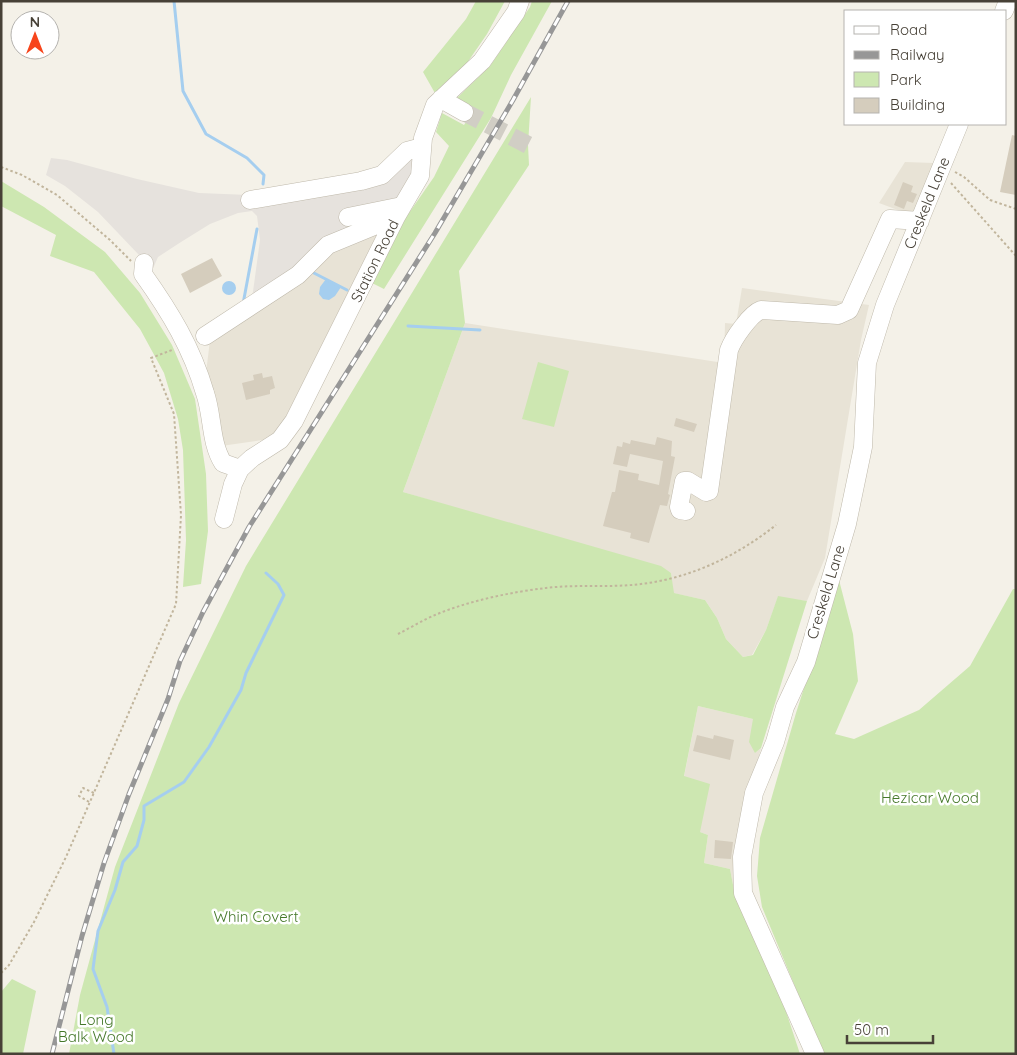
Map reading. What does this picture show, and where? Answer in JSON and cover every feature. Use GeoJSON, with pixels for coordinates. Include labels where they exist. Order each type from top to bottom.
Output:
{"type":"FeatureCollection","features":[{"type":"Feature","properties":{"kind":"street","name":"Station Road"},"geometry":{"type":"LineString","coordinates":[[224,519],[233,484],[240,469],[252,458],[280,440],[294,420],[399,212],[420,176],[423,138],[435,105],[482,61],[516,12],[520,1]]}},
{"type":"Feature","properties":{"kind":"street"},"geometry":{"type":"LineString","coordinates":[[442,99],[464,112]]}},
{"type":"Feature","properties":{"kind":"street","name":"Creskeld Lane"},"geometry":{"type":"LineString","coordinates":[[815,1054],[744,893],[742,856],[754,794],[775,742],[785,707],[806,662],[846,524],[863,447],[868,363],[885,305],[959,125]]}},
{"type":"Feature","properties":{"kind":"street"},"geometry":{"type":"LineString","coordinates":[[250,200],[344,184],[382,174],[408,151],[422,148]]}},
{"type":"Feature","properties":{"kind":"street"},"geometry":{"type":"LineString","coordinates":[[348,216],[399,212]]}},
{"type":"Feature","properties":{"kind":"street"},"geometry":{"type":"LineString","coordinates":[[205,336],[298,275],[328,245],[399,212]]}},
{"type":"Feature","properties":{"kind":"street"},"geometry":{"type":"LineString","coordinates":[[686,511],[680,510],[679,507],[684,481],[688,481],[706,492],[709,491],[729,350],[733,340],[752,316],[761,310],[838,315],[845,313],[850,310],[890,219],[920,221]]}},
{"type":"Feature","properties":{"kind":"street"},"geometry":{"type":"LineString","coordinates":[[143,268],[185,338],[206,394],[215,452],[222,463],[240,469]]}},
{"type":"Feature","properties":{"kind":"path"},"geometry":{"type":"LineString","coordinates":[[1,167],[22,175],[57,195],[143,268]]}},
{"type":"Feature","properties":{"kind":"path"},"geometry":{"type":"LineString","coordinates":[[942,169],[964,177],[990,200],[1016,209]]}},
{"type":"Feature","properties":{"kind":"path"},"geometry":{"type":"LineString","coordinates":[[942,169],[1016,256]]}},
{"type":"Feature","properties":{"kind":"path"},"geometry":{"type":"LineString","coordinates":[[1,973],[9,965],[34,922],[66,856],[176,604],[181,515],[174,414],[151,358],[173,349]]}},
{"type":"Feature","properties":{"kind":"path"},"geometry":{"type":"LineString","coordinates":[[398,634],[435,615],[489,598],[547,588],[641,584],[673,579],[707,567],[753,544],[776,525]]}},
{"type":"Feature","properties":{"kind":"path"},"geometry":{"type":"LineString","coordinates":[[90,802],[79,796],[84,788],[94,793]]}},
{"type":"Feature","properties":{"kind":"shaded area"},"geometry":{"type":"Polygon","coordinates":[[[418,140],[414,178],[393,213],[303,261],[252,299],[260,240],[257,216],[252,211],[238,213],[210,224],[158,257],[151,273],[139,255],[98,212],[65,186],[46,175],[51,158],[67,160],[199,193],[249,195],[377,171],[418,140]]]}},
{"type":"Feature","properties":{"kind":"shaded area"},"geometry":{"type":"Polygon","coordinates":[[[905,162],[934,163],[914,216],[879,203],[905,162]]]}},
{"type":"Feature","properties":{"kind":"shaded area"},"geometry":{"type":"Polygon","coordinates":[[[385,229],[277,438],[221,446],[206,373],[210,340],[333,249],[385,229]]]}},
{"type":"Feature","properties":{"kind":"shaded area"},"geometry":{"type":"Polygon","coordinates":[[[742,288],[869,305],[861,340],[825,558],[807,601],[778,597],[766,630],[752,655],[743,657],[726,639],[717,618],[705,600],[673,593],[671,573],[403,492],[465,323],[724,363],[725,323],[736,324],[742,288]]]}},
{"type":"Feature","properties":{"kind":"shaded area"},"geometry":{"type":"Polygon","coordinates":[[[698,706],[753,719],[755,753],[761,748],[750,792],[737,898],[730,869],[704,863],[708,835],[700,832],[684,777],[698,706]]]}},
{"type":"Feature","properties":{"kind":"green space"},"geometry":{"type":"Polygon","coordinates":[[[476,1],[505,1],[487,34],[467,63],[436,95],[423,72],[466,19],[476,1]]]}},
{"type":"Feature","properties":{"kind":"green space"},"geometry":{"type":"Polygon","coordinates":[[[532,1],[552,1],[511,75],[491,118],[384,289],[372,283],[402,223],[434,177],[449,146],[436,132],[442,113],[464,125],[475,109],[457,98],[490,66],[530,7],[532,1]]]}},
{"type":"Feature","properties":{"kind":"green space","name":"Whin Covert"},"geometry":{"type":"Polygon","coordinates":[[[531,97],[528,145],[529,165],[459,271],[465,323],[403,492],[661,566],[671,573],[674,593],[705,600],[717,618],[726,639],[743,657],[753,655],[766,630],[778,596],[807,601],[761,748],[755,753],[749,742],[753,719],[698,706],[684,776],[710,784],[700,832],[708,835],[704,863],[730,869],[734,890],[773,972],[800,1054],[69,1054],[80,995],[115,867],[179,703],[246,566],[531,97]]]}},
{"type":"Feature","properties":{"kind":"green space"},"geometry":{"type":"Polygon","coordinates":[[[1,181],[44,207],[105,252],[140,293],[172,345],[195,399],[206,474],[208,531],[201,584],[183,587],[186,540],[183,450],[178,419],[164,373],[140,329],[94,272],[50,256],[56,235],[1,206],[1,181]]]}},
{"type":"Feature","properties":{"kind":"green space"},"geometry":{"type":"Polygon","coordinates":[[[538,362],[569,371],[554,427],[522,419],[538,362]]]}},
{"type":"Feature","properties":{"kind":"green space","name":"Hezicar Wood"},"geometry":{"type":"Polygon","coordinates":[[[839,580],[853,634],[858,681],[835,734],[854,739],[919,710],[970,666],[1013,589],[1016,589],[1016,1054],[823,1054],[762,907],[757,876],[760,838],[796,713],[839,580]]]}},
{"type":"Feature","properties":{"kind":"green space","name":"Long Balk Wood"},"geometry":{"type":"Polygon","coordinates":[[[12,979],[36,991],[23,1054],[1,1054],[1,992],[12,979]]]}},
{"type":"Feature","properties":{"kind":"water"},"geometry":{"type":"Polygon","coordinates":[[[326,279],[341,287],[335,296],[329,300],[323,299],[319,294],[320,287],[326,279]]]}},
{"type":"Feature","properties":{"kind":"water"},"geometry":{"type":"Polygon","coordinates":[[[226,281],[232,281],[236,288],[232,295],[226,295],[222,291],[222,285],[226,281]]]}},
{"type":"Feature","properties":{"kind":"building"},"geometry":{"type":"Polygon","coordinates":[[[1012,135],[1016,136],[1016,195],[1000,192],[1012,135]]]}},
{"type":"Feature","properties":{"kind":"building"},"geometry":{"type":"Polygon","coordinates":[[[903,182],[913,186],[911,192],[917,194],[913,203],[907,201],[904,209],[894,205],[903,182]]]}},
{"type":"Feature","properties":{"kind":"building"},"geometry":{"type":"Polygon","coordinates":[[[212,258],[222,276],[190,293],[181,274],[212,258]]]}},
{"type":"Feature","properties":{"kind":"building"},"geometry":{"type":"Polygon","coordinates":[[[262,373],[263,378],[272,376],[275,388],[270,390],[270,394],[246,400],[242,383],[254,380],[253,375],[262,373]]]}},
{"type":"Feature","properties":{"kind":"building"},"geometry":{"type":"Polygon","coordinates":[[[676,418],[697,424],[694,432],[674,426],[676,418]]]}},
{"type":"Feature","properties":{"kind":"building"},"geometry":{"type":"Polygon","coordinates":[[[657,437],[672,441],[671,456],[675,457],[667,506],[660,505],[649,543],[630,538],[631,533],[603,526],[612,492],[615,492],[619,470],[639,474],[638,480],[659,485],[663,461],[630,454],[627,467],[613,464],[617,446],[622,447],[623,442],[630,444],[631,440],[655,445],[657,437]]]}},
{"type":"Feature","properties":{"kind":"building"},"geometry":{"type":"Polygon","coordinates":[[[697,735],[713,739],[714,735],[734,740],[730,760],[693,751],[697,735]]]}},
{"type":"Feature","properties":{"kind":"building"},"geometry":{"type":"Polygon","coordinates":[[[715,840],[733,842],[731,859],[714,858],[715,840]]]}},
{"type":"Feature","properties":{"kind":"waterway"},"geometry":{"type":"LineString","coordinates":[[174,1],[183,91],[206,134],[247,158],[264,175],[263,184]]}},
{"type":"Feature","properties":{"kind":"waterway"},"geometry":{"type":"LineString","coordinates":[[243,304],[257,229]]}},
{"type":"Feature","properties":{"kind":"waterway"},"geometry":{"type":"LineString","coordinates":[[310,271],[347,290]]}},
{"type":"Feature","properties":{"kind":"waterway"},"geometry":{"type":"LineString","coordinates":[[408,326],[480,330]]}},
{"type":"Feature","properties":{"kind":"waterway"},"geometry":{"type":"LineString","coordinates":[[114,1054],[107,1007],[93,969],[98,931],[115,890],[123,862],[137,846],[144,820],[144,806],[184,782],[209,747],[241,690],[246,673],[284,595],[278,584],[266,573]]}},
{"type":"Feature","properties":{"kind":"tunnel"},"geometry":{"type":"LineString","coordinates":[[464,112],[528,145]]}},
{"type":"Feature","properties":{"kind":"railway"},"geometry":{"type":"LineString","coordinates":[[52,1054],[82,936],[104,863],[129,794],[168,699],[180,661],[203,612],[249,527],[435,233],[513,100],[568,1]]}}]}
